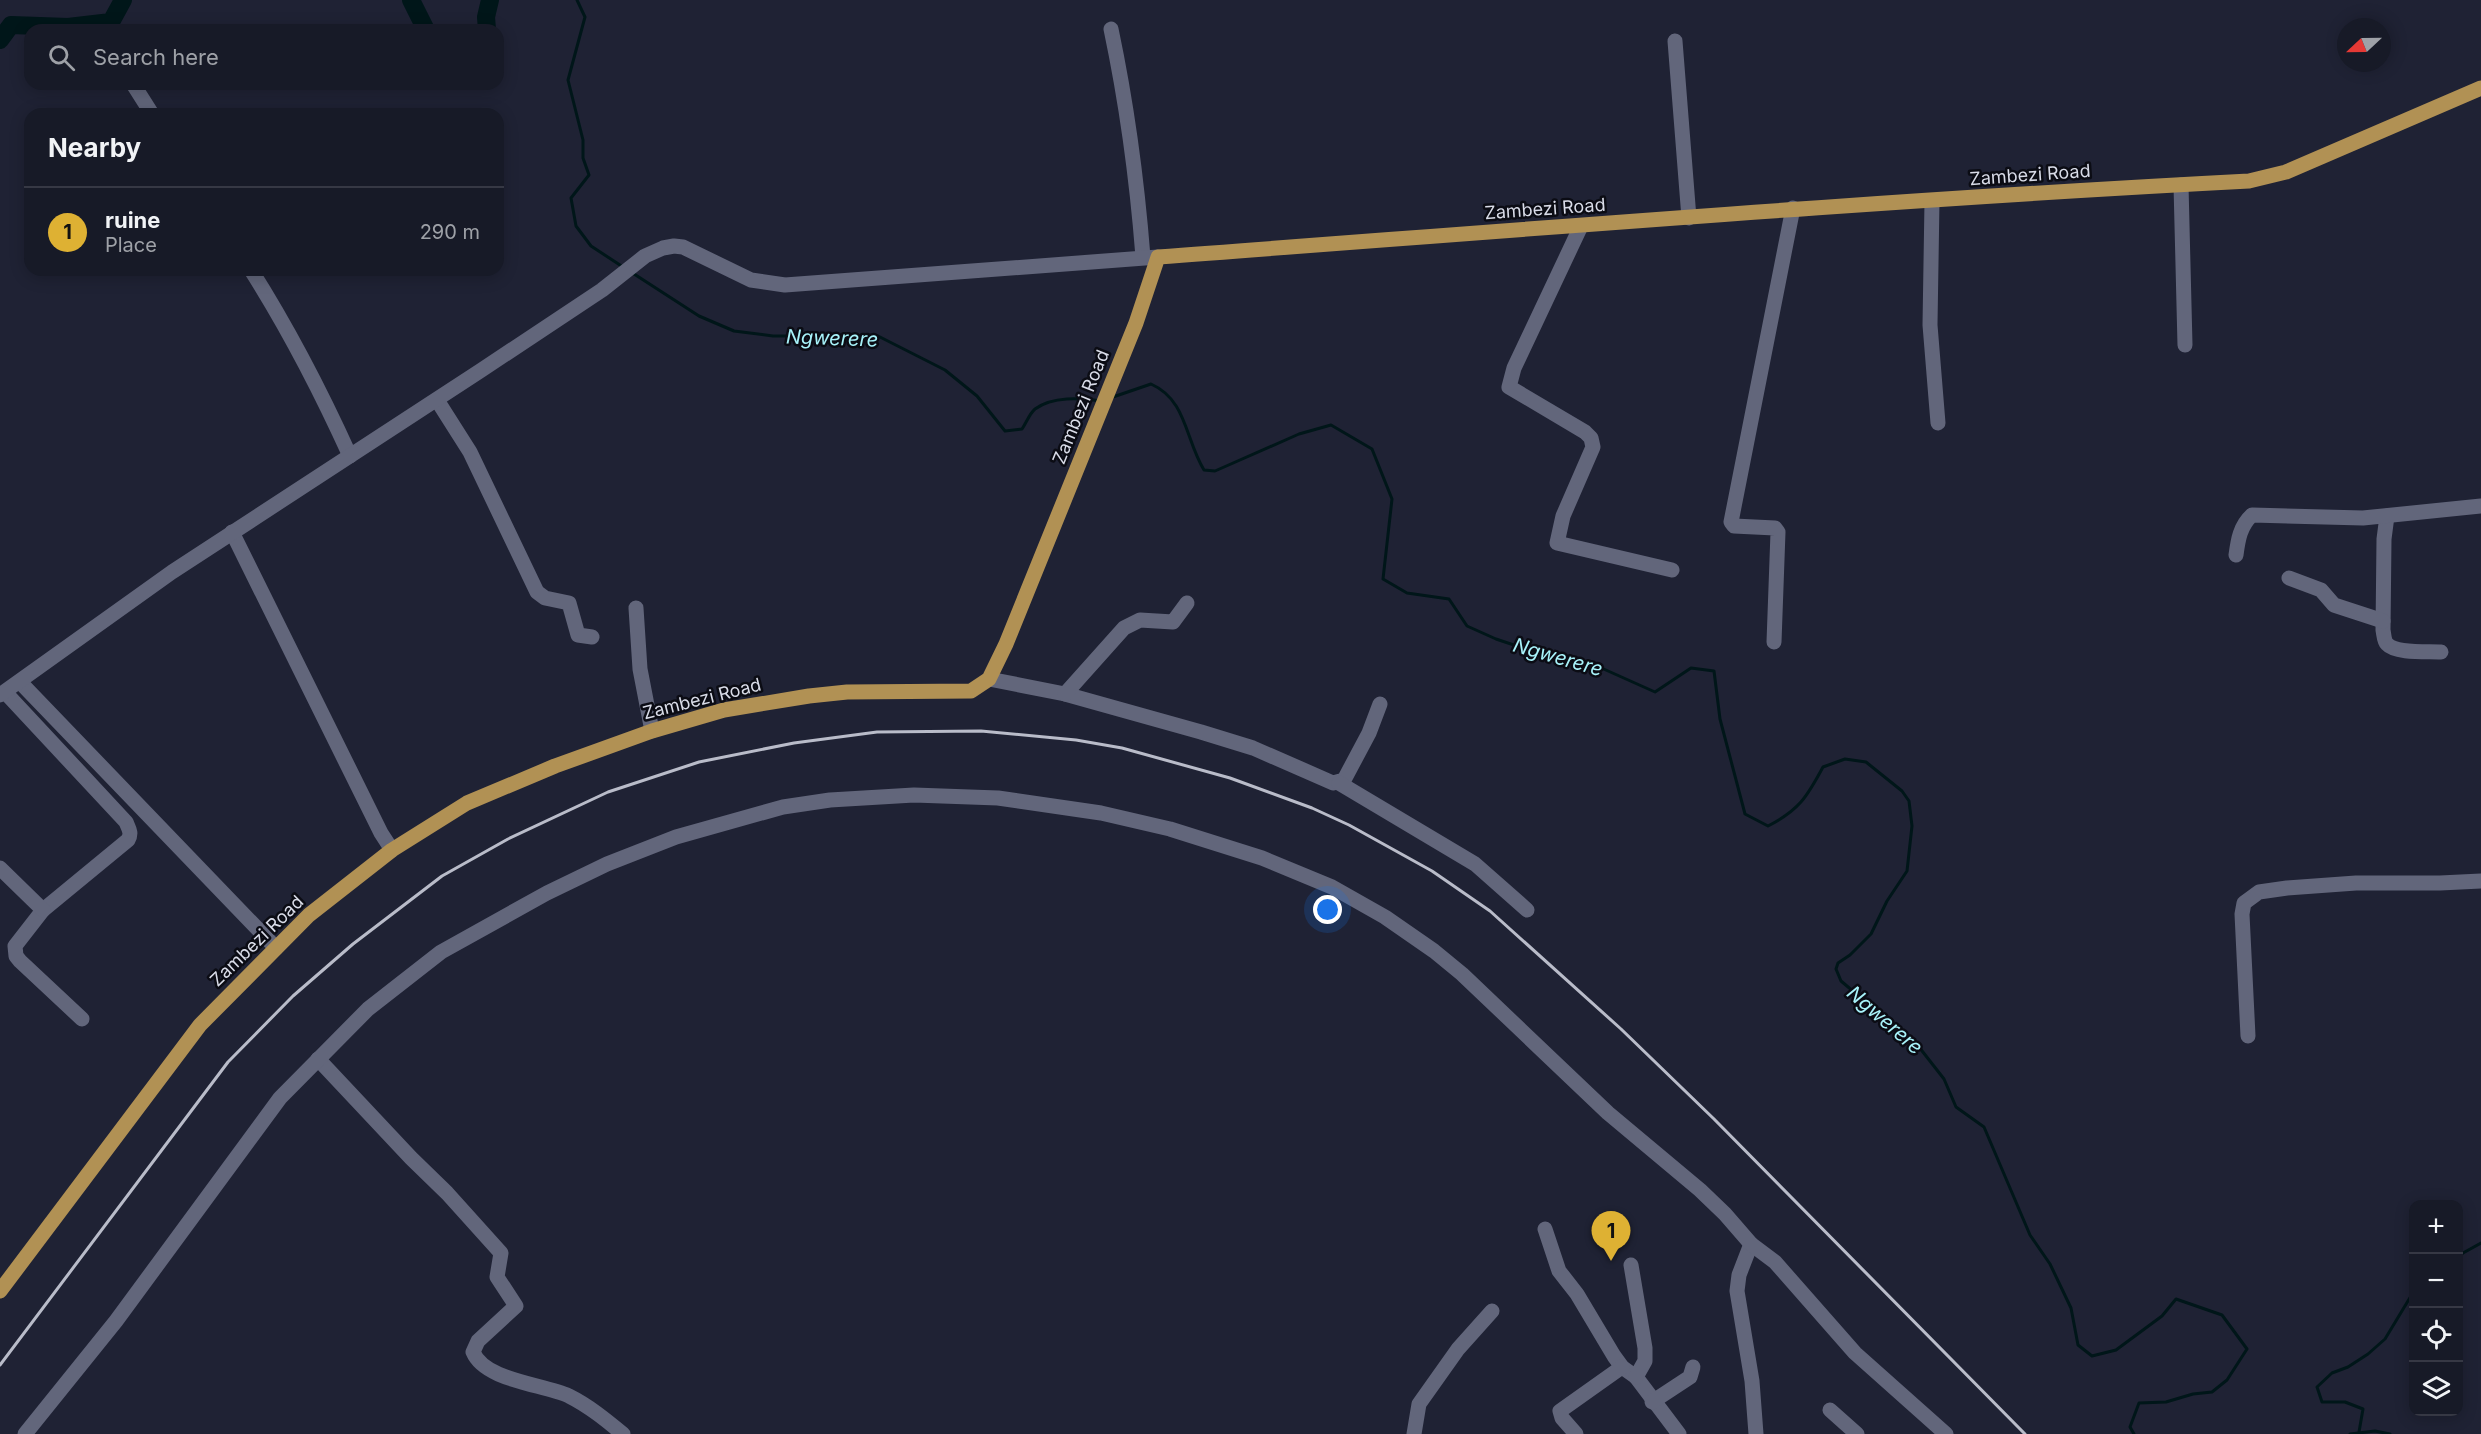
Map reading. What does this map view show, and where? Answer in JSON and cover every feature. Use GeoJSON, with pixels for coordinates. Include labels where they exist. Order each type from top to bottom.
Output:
{"type":"FeatureCollection","features":[{"type":"Feature","properties":{"kind":"main road","name":"Zambezi Road"},"geometry":{"type":"LineString","coordinates":[[0,1291],[200,1025],[309,915],[392,850],[467,803],[555,766],[652,730],[724,710],[789,698],[848,692],[971,691],[989,679],[1006,644],[1136,323],[1150,257],[1689,218],[1793,208],[2249,181],[2286,172],[2481,88]]}},
{"type":"Feature","properties":{"kind":"street"},"geometry":{"type":"LineString","coordinates":[[82,1019],[16,956],[15,946],[43,910],[128,840],[130,829],[126,822],[2,693],[117,610],[232,532],[436,400],[617,278],[645,256],[663,248],[682,247],[751,280],[785,285],[1150,257],[1124,91],[1111,29]]}},
{"type":"Feature","properties":{"kind":"street"},"geometry":{"type":"LineString","coordinates":[[1675,41],[1689,218]]}},
{"type":"Feature","properties":{"kind":"street"},"geometry":{"type":"LineString","coordinates":[[137,90],[148,108]]}},
{"type":"Feature","properties":{"kind":"street"},"geometry":{"type":"LineString","coordinates":[[2181,185],[2185,345]]}},
{"type":"Feature","properties":{"kind":"street"},"geometry":{"type":"LineString","coordinates":[[1932,201],[1930,325],[1938,423]]}},
{"type":"Feature","properties":{"kind":"street"},"geometry":{"type":"LineString","coordinates":[[1774,642],[1778,532],[1775,528],[1734,526],[1731,522],[1793,208]]}},
{"type":"Feature","properties":{"kind":"street"},"geometry":{"type":"LineString","coordinates":[[1581,226],[1514,368],[1509,387],[1585,432],[1591,438],[1593,447],[1563,516],[1557,543],[1672,570]]}},
{"type":"Feature","properties":{"kind":"street"},"geometry":{"type":"LineString","coordinates":[[255,276],[275,307],[317,384],[350,456]]}},
{"type":"Feature","properties":{"kind":"street"},"geometry":{"type":"LineString","coordinates":[[436,400],[470,452],[537,592],[545,598],[569,603],[578,635],[592,637]]}},
{"type":"Feature","properties":{"kind":"street"},"geometry":{"type":"LineString","coordinates":[[2236,555],[2239,534],[2245,521],[2252,515],[2287,514],[2319,518],[2387,516],[2481,506]]}},
{"type":"Feature","properties":{"kind":"street"},"geometry":{"type":"LineString","coordinates":[[2387,516],[2384,539],[2383,621],[2385,640],[2391,647],[2404,651],[2442,652]]}},
{"type":"Feature","properties":{"kind":"street"},"geometry":{"type":"LineString","coordinates":[[232,532],[381,833],[392,850]]}},
{"type":"Feature","properties":{"kind":"street"},"geometry":{"type":"LineString","coordinates":[[2289,578],[2321,590],[2334,605],[2383,621]]}},
{"type":"Feature","properties":{"kind":"street"},"geometry":{"type":"LineString","coordinates":[[1065,694],[1124,628],[1140,620],[1173,622],[1187,603]]}},
{"type":"Feature","properties":{"kind":"street"},"geometry":{"type":"LineString","coordinates":[[636,608],[640,669],[652,730]]}},
{"type":"Feature","properties":{"kind":"street"},"geometry":{"type":"LineString","coordinates":[[989,679],[1065,694],[1253,748],[1333,783],[1339,783],[1475,864],[1527,910]]}},
{"type":"Feature","properties":{"kind":"street"},"geometry":{"type":"LineString","coordinates":[[20,682],[276,948]]}},
{"type":"Feature","properties":{"kind":"street"},"geometry":{"type":"LineString","coordinates":[[1339,783],[1344,780],[1359,753],[1380,704]]}},
{"type":"Feature","properties":{"kind":"street"},"geometry":{"type":"LineString","coordinates":[[25,1434],[116,1321],[280,1098],[368,1010],[441,952],[547,892],[607,864],[666,841],[730,820],[783,807],[830,800],[914,795],[998,798],[1101,813],[1170,828],[1233,847],[1332,887],[1385,917],[1434,951],[1462,974],[1608,1113],[1700,1190],[1751,1244],[1775,1262],[1855,1353],[1940,1433]]}},
{"type":"Feature","properties":{"kind":"street"},"geometry":{"type":"LineString","coordinates":[[0,868],[43,910]]}},
{"type":"Feature","properties":{"kind":"street"},"geometry":{"type":"LineString","coordinates":[[2248,1036],[2242,914],[2244,903],[2259,892],[2356,882],[2481,881]]}},
{"type":"Feature","properties":{"kind":"street"},"geometry":{"type":"LineString","coordinates":[[318,1059],[447,1193],[501,1253],[497,1277],[516,1306],[478,1341],[473,1352],[476,1359],[507,1377],[552,1390],[579,1401],[623,1434]]}},
{"type":"Feature","properties":{"kind":"street"},"geometry":{"type":"LineString","coordinates":[[1545,1228],[1559,1271],[1577,1294],[1622,1367],[1636,1377],[1652,1402],[1679,1434]]}},
{"type":"Feature","properties":{"kind":"street"},"geometry":{"type":"LineString","coordinates":[[1751,1244],[1739,1275],[1737,1291],[1753,1390],[1756,1434]]}},
{"type":"Feature","properties":{"kind":"street"},"geometry":{"type":"LineString","coordinates":[[1631,1265],[1645,1348],[1645,1361],[1636,1377]]}},
{"type":"Feature","properties":{"kind":"street"},"geometry":{"type":"LineString","coordinates":[[1414,1434],[1419,1404],[1458,1349],[1492,1311]]}},
{"type":"Feature","properties":{"kind":"street"},"geometry":{"type":"LineString","coordinates":[[1576,1434],[1562,1418],[1560,1411],[1622,1367]]}},
{"type":"Feature","properties":{"kind":"street"},"geometry":{"type":"LineString","coordinates":[[1652,1402],[1690,1377],[1693,1367]]}},
{"type":"Feature","properties":{"kind":"street"},"geometry":{"type":"LineString","coordinates":[[1830,1410],[1857,1434]]}},
{"type":"Feature","properties":{"kind":"waterway","name":"Ngwerere"},"geometry":{"type":"LineString","coordinates":[[94,24],[111,22],[123,0]]}},
{"type":"Feature","properties":{"kind":"waterway","name":"Ngwerere"},"geometry":{"type":"LineString","coordinates":[[411,0],[423,24]]}},
{"type":"Feature","properties":{"kind":"waterway","name":"Ngwerere"},"geometry":{"type":"LineString","coordinates":[[487,24],[490,0]]}},
{"type":"Feature","properties":{"kind":"waterway","name":"Ngwerere"},"geometry":{"type":"LineString","coordinates":[[577,0],[585,17],[568,80],[583,140],[583,158],[589,175],[571,198],[576,226],[591,246],[623,267]]}},
{"type":"Feature","properties":{"kind":"waterway","name":"Ngwerere"},"geometry":{"type":"LineString","coordinates":[[0,40],[11,25],[24,25]]}},
{"type":"Feature","properties":{"kind":"waterway","name":"Ngwerere"},"geometry":{"type":"LineString","coordinates":[[631,272],[699,316],[734,331],[773,336],[878,336],[945,370],[977,396],[1005,431],[1022,429],[1035,409],[1050,402],[1076,399],[1101,401]]}},
{"type":"Feature","properties":{"kind":"waterway","name":"Ngwerere"},"geometry":{"type":"LineString","coordinates":[[1113,397],[1151,384],[1163,391],[1179,410],[1204,470],[1215,471],[1299,434],[1331,425],[1372,449],[1392,499],[1383,579],[1407,593],[1449,599],[1467,626],[1496,639],[1526,649],[1588,662],[1655,692],[1691,668],[1714,671],[1720,719],[1745,814],[1768,826],[1801,802],[1823,767],[1845,759],[1866,762],[1902,791],[1909,801],[1912,826],[1907,871],[1887,901],[1871,934],[1850,955],[1838,963],[1836,969],[1841,981],[1919,1047],[1944,1079],[1956,1107],[1984,1127],[2030,1235],[2050,1264],[2071,1308],[2078,1345],[2092,1356],[2116,1350],[2162,1316],[2176,1299],[2222,1315],[2247,1349],[2227,1380],[2212,1392],[2193,1394],[2166,1402],[2139,1403],[2130,1427],[2134,1434]]}},
{"type":"Feature","properties":{"kind":"waterway"},"geometry":{"type":"LineString","coordinates":[[2462,1254],[2481,1243]]}},
{"type":"Feature","properties":{"kind":"waterway"},"geometry":{"type":"LineString","coordinates":[[2359,1432],[2363,1409],[2345,1402],[2322,1402],[2317,1387],[2332,1373],[2348,1367],[2385,1339],[2409,1299]]}},
{"type":"Feature","properties":{"kind":"waterway","name":"Ngwerere"},"geometry":{"type":"LineString","coordinates":[[2350,1434],[2375,1431],[2390,1434]]}},
{"type":"Feature","properties":{"kind":"railway"},"geometry":{"type":"LineString","coordinates":[[0,1365],[228,1062],[293,996],[353,944],[442,876],[508,839],[608,792],[699,762],[794,743],[877,732],[981,731],[1076,740],[1122,748],[1230,778],[1312,808],[1349,825],[1432,871],[1490,911],[1621,1029],[1714,1119],[2025,1434]]}},
{"type":"Feature","properties":{"kind":"place","name":"ruine"},"geometry":{"type":"Point","coordinates":[1611,1261]}}]}
